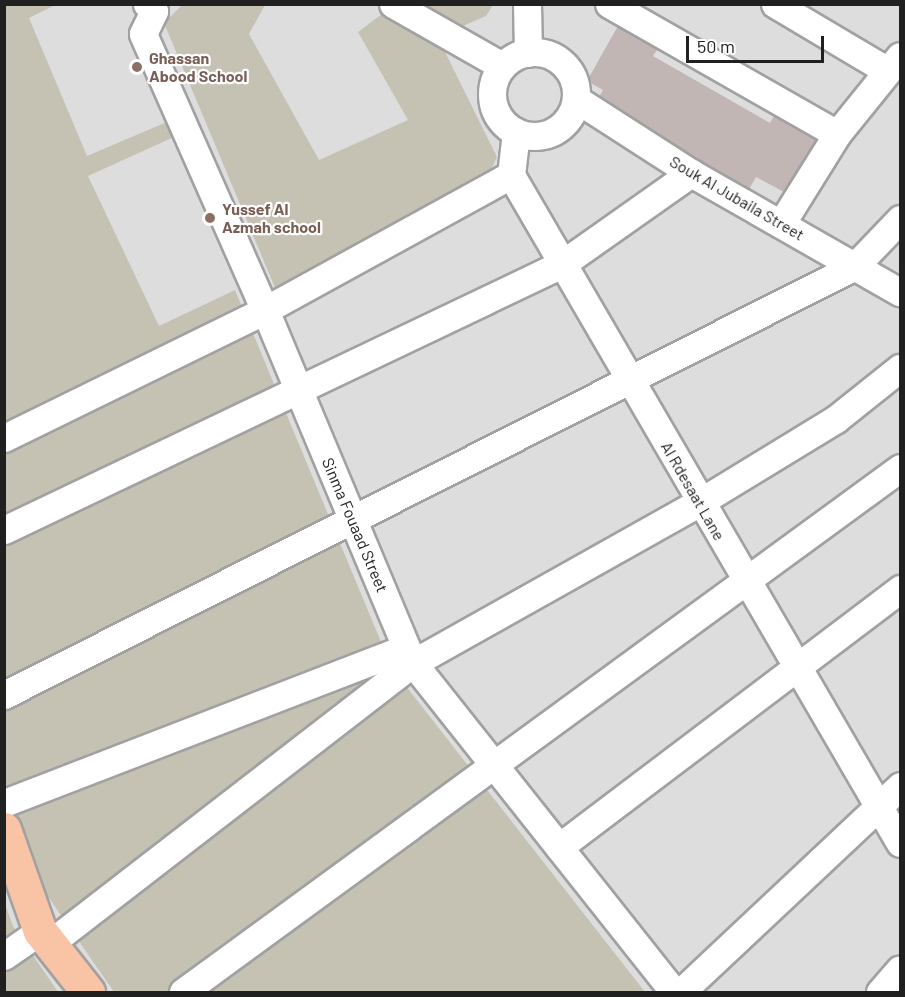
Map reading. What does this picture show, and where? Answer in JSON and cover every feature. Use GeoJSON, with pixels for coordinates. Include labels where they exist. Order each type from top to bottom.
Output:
{"type":"FeatureCollection","features":[{"type":"Feature","properties":{"kind":"main road"},"geometry":{"type":"LineString","coordinates":[[4,829],[44,938],[88,993]]}},
{"type":"Feature","properties":{"kind":"street"},"geometry":{"type":"LineString","coordinates":[[393,4],[502,66]]}},
{"type":"Feature","properties":{"kind":"street"},"geometry":{"type":"LineString","coordinates":[[527,4],[528,52]]}},
{"type":"Feature","properties":{"kind":"street"},"geometry":{"type":"LineString","coordinates":[[609,4],[837,134]]}},
{"type":"Feature","properties":{"kind":"street"},"geometry":{"type":"LineString","coordinates":[[775,4],[893,63],[837,134],[781,224]]}},
{"type":"Feature","properties":{"kind":"street","name":"Sinma Fouaad Street"},"geometry":{"type":"LineString","coordinates":[[154,7],[143,34],[265,310],[409,656],[674,993]]}},
{"type":"Feature","properties":{"kind":"street"},"geometry":{"type":"LineString","coordinates":[[528,52],[555,58],[566,68],[576,99],[569,117],[552,132],[538,136],[516,132],[504,124],[494,108],[491,94],[502,66],[528,52]]}},
{"type":"Feature","properties":{"kind":"street","name":"Souk Al Jubaila Street"},"geometry":{"type":"LineString","coordinates":[[576,99],[691,173],[900,292]]}},
{"type":"Feature","properties":{"kind":"street"},"geometry":{"type":"LineString","coordinates":[[4,438],[265,310],[512,175],[516,132]]}},
{"type":"Feature","properties":{"kind":"street"},"geometry":{"type":"LineString","coordinates":[[4,530],[562,264],[691,173]]}},
{"type":"Feature","properties":{"kind":"street","name":"Al Rdesaat Lane"},"geometry":{"type":"LineString","coordinates":[[512,175],[628,381],[900,843]]}},
{"type":"Feature","properties":{"kind":"street"},"geometry":{"type":"LineString","coordinates":[[4,695],[855,266],[900,219]]}},
{"type":"Feature","properties":{"kind":"street"},"geometry":{"type":"LineString","coordinates":[[4,803],[409,656],[700,502],[837,419],[900,368]]}},
{"type":"Feature","properties":{"kind":"street"},"geometry":{"type":"LineString","coordinates":[[183,993],[900,468]]}},
{"type":"Feature","properties":{"kind":"street"},"geometry":{"type":"LineString","coordinates":[[559,848],[799,670],[900,589]]}},
{"type":"Feature","properties":{"kind":"street"},"geometry":{"type":"LineString","coordinates":[[4,956],[44,938],[409,656]]}},
{"type":"Feature","properties":{"kind":"street"},"geometry":{"type":"LineString","coordinates":[[681,993],[900,786]]}},
{"type":"Feature","properties":{"kind":"street"},"geometry":{"type":"LineString","coordinates":[[880,993],[900,969]]}},
{"type":"Feature","properties":{"kind":"shaded area"},"geometry":{"type":"Polygon","coordinates":[[[4,5],[55,5],[29,18],[87,156],[167,122],[174,137],[88,176],[159,326],[235,290],[381,642],[409,690],[645,992],[114,992],[40,885],[4,785],[4,5]]]}},
{"type":"Feature","properties":{"kind":"shaded area"},"geometry":{"type":"Polygon","coordinates":[[[5,5],[900,5],[900,992],[5,992],[5,5]]]}},
{"type":"Feature","properties":{"kind":"shaded area"},"geometry":{"type":"Polygon","coordinates":[[[182,5],[265,5],[249,34],[319,160],[408,120],[358,32],[382,14],[442,46],[497,157],[489,174],[276,290],[164,23],[182,5]]]}},
{"type":"Feature","properties":{"kind":"shaded area"},"geometry":{"type":"Polygon","coordinates":[[[415,5],[493,5],[486,16],[463,26],[446,21],[415,5]]]}},
{"type":"Feature","properties":{"kind":"shaded area"},"geometry":{"type":"Polygon","coordinates":[[[4,901],[13,926],[58,992],[5,992],[4,901]]]}},
{"type":"Feature","properties":{"kind":"building"},"geometry":{"type":"Polygon","coordinates":[[[619,24],[659,47],[653,56],[770,123],[776,112],[818,136],[786,193],[756,177],[747,193],[594,106],[603,90],[587,81],[619,24]]]}},
{"type":"Feature","properties":{"kind":"place","name":"Ghassan Abood School"},"geometry":{"type":"Point","coordinates":[137,67]}},
{"type":"Feature","properties":{"kind":"place","name":"Yussef Al Azmah school"},"geometry":{"type":"Point","coordinates":[210,218]}}]}
